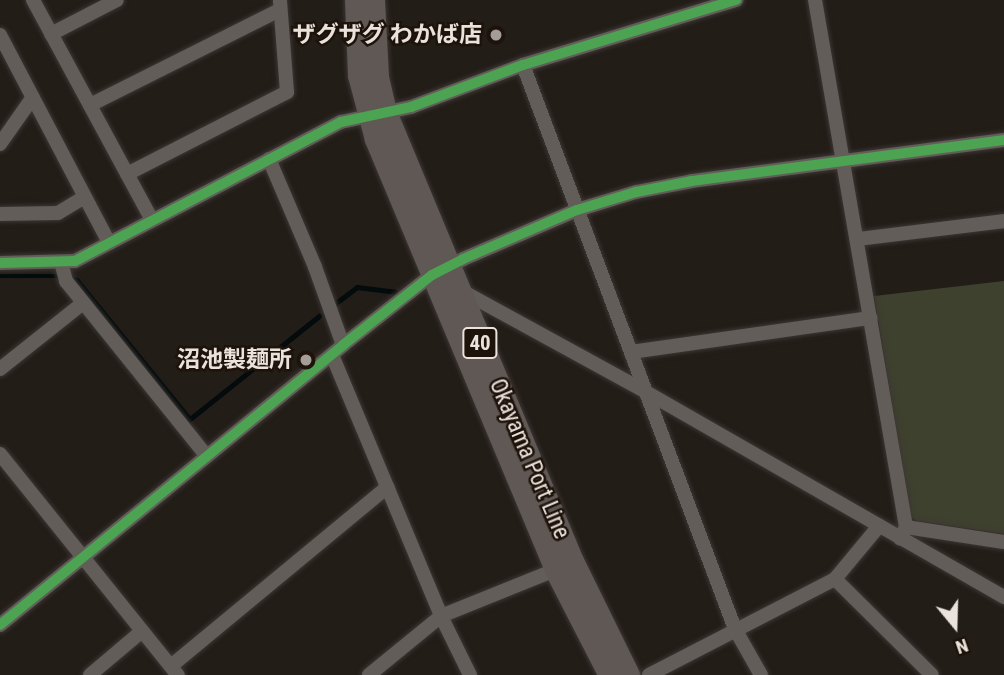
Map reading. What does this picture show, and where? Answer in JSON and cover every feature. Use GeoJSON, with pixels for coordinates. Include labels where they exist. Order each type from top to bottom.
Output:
{"type":"FeatureCollection","features":[{"type":"Feature","properties":{"kind":"main road","name":"Okayama Port Line"},"geometry":{"type":"LineString","coordinates":[[356,0],[356,50],[376,114],[610,675]]}},
{"type":"Feature","properties":{"kind":"main road","name":"Okayama Port Line"},"geometry":{"type":"LineString","coordinates":[[373,0],[376,114]]}},
{"type":"Feature","properties":{"kind":"main road","name":"Okayama Port Line"},"geometry":{"type":"LineString","coordinates":[[565,566],[628,675]]}},
{"type":"Feature","properties":{"kind":"street"},"geometry":{"type":"LineString","coordinates":[[33,0],[152,220]]}},
{"type":"Feature","properties":{"kind":"street"},"geometry":{"type":"LineString","coordinates":[[0,263],[62,264],[75,261],[341,122],[411,107],[523,65],[736,0]]}},
{"type":"Feature","properties":{"kind":"street"},"geometry":{"type":"LineString","coordinates":[[815,0],[858,239],[903,533],[1004,597]]}},
{"type":"Feature","properties":{"kind":"street"},"geometry":{"type":"LineString","coordinates":[[51,34],[114,1]]}},
{"type":"Feature","properties":{"kind":"street"},"geometry":{"type":"LineString","coordinates":[[90,105],[280,5],[287,92],[127,174]]}},
{"type":"Feature","properties":{"kind":"street"},"geometry":{"type":"LineString","coordinates":[[0,35],[109,243]]}},
{"type":"Feature","properties":{"kind":"street"},"geometry":{"type":"LineString","coordinates":[[523,65],[735,629],[761,675]]}},
{"type":"Feature","properties":{"kind":"street"},"geometry":{"type":"LineString","coordinates":[[0,144],[33,97]]}},
{"type":"Feature","properties":{"kind":"street"},"geometry":{"type":"LineString","coordinates":[[0,625],[343,345],[445,277],[577,211],[636,192],[692,181],[1004,140]]}},
{"type":"Feature","properties":{"kind":"street"},"geometry":{"type":"LineString","coordinates":[[269,159],[315,267],[343,345]]}},
{"type":"Feature","properties":{"kind":"street"},"geometry":{"type":"LineString","coordinates":[[0,214],[58,213],[85,197]]}},
{"type":"Feature","properties":{"kind":"street"},"geometry":{"type":"LineString","coordinates":[[858,239],[1004,221]]}},
{"type":"Feature","properties":{"kind":"street"},"geometry":{"type":"LineString","coordinates":[[62,264],[66,281],[206,455]]}},
{"type":"Feature","properties":{"kind":"street"},"geometry":{"type":"LineString","coordinates":[[445,277],[879,526],[903,533],[1004,541]]}},
{"type":"Feature","properties":{"kind":"street"},"geometry":{"type":"LineString","coordinates":[[0,369],[83,303]]}},
{"type":"Feature","properties":{"kind":"street"},"geometry":{"type":"LineString","coordinates":[[631,352],[871,318]]}},
{"type":"Feature","properties":{"kind":"street"},"geometry":{"type":"LineString","coordinates":[[332,355],[442,616],[470,675]]}},
{"type":"Feature","properties":{"kind":"street"},"geometry":{"type":"LineString","coordinates":[[0,454],[175,670],[387,487]]}},
{"type":"Feature","properties":{"kind":"street"},"geometry":{"type":"LineString","coordinates":[[649,675],[835,579],[879,526]]}},
{"type":"Feature","properties":{"kind":"street"},"geometry":{"type":"LineString","coordinates":[[369,675],[442,616],[565,566]]}},
{"type":"Feature","properties":{"kind":"street"},"geometry":{"type":"LineString","coordinates":[[835,579],[932,675]]}},
{"type":"Feature","properties":{"kind":"street"},"geometry":{"type":"LineString","coordinates":[[90,675],[142,631]]}},
{"type":"Feature","properties":{"kind":"green space"},"geometry":{"type":"Polygon","coordinates":[[[1004,281],[1004,534],[917,521],[911,517],[874,296],[1004,281]]]}},
{"type":"Feature","properties":{"kind":"waterway"},"geometry":{"type":"LineString","coordinates":[[0,276],[62,276]]}},
{"type":"Feature","properties":{"kind":"waterway"},"geometry":{"type":"LineString","coordinates":[[70,278],[77,280],[190,419],[319,316]]}},
{"type":"Feature","properties":{"kind":"waterway"},"geometry":{"type":"LineString","coordinates":[[336,303],[357,287],[395,292]]}},
{"type":"Feature","properties":{"kind":"cycle path"},"geometry":{"type":"LineString","coordinates":[[0,263],[75,261],[341,122],[411,107],[523,65],[736,0]]}},
{"type":"Feature","properties":{"kind":"cycle path"},"geometry":{"type":"LineString","coordinates":[[0,625],[343,345],[432,275],[463,259],[577,210],[636,192],[692,181],[1004,140]]}},
{"type":"Feature","properties":{"kind":"place","name":"ザグザグ わかば店"},"geometry":{"type":"Point","coordinates":[496,35]}},
{"type":"Feature","properties":{"kind":"place","name":"沼池製麺所"},"geometry":{"type":"Point","coordinates":[306,360]}}]}
